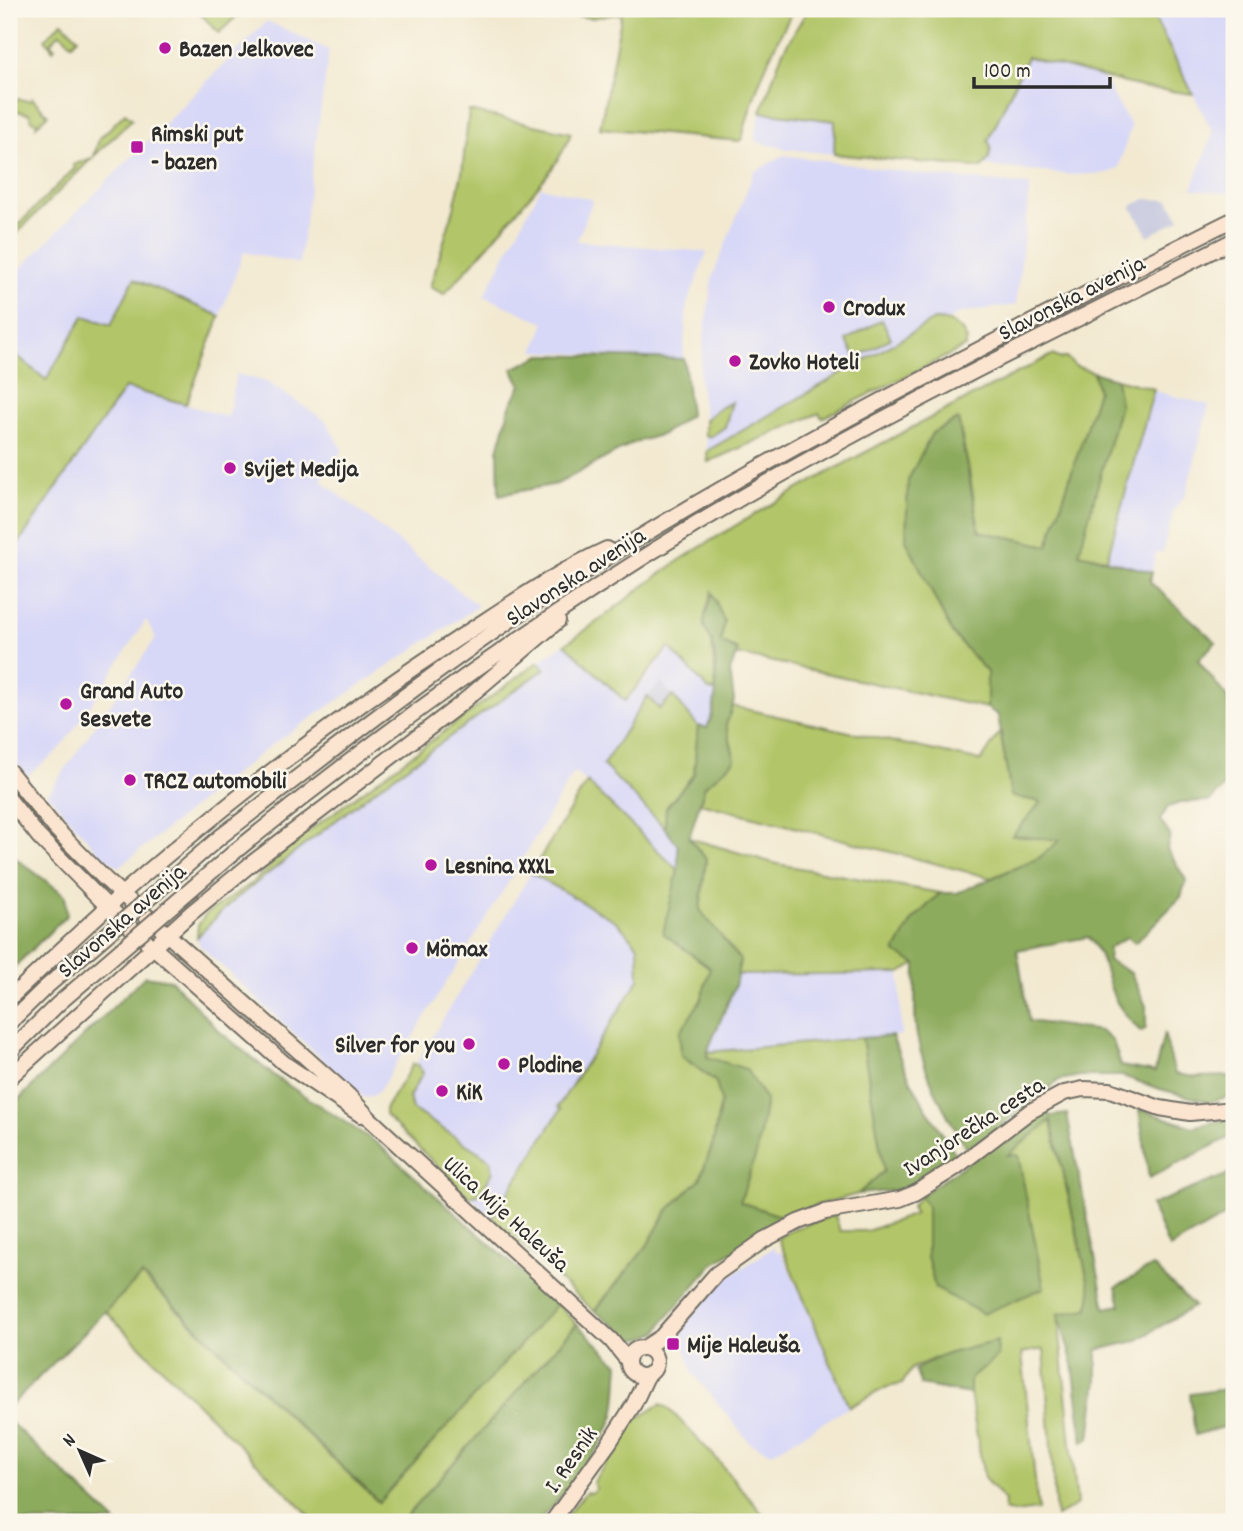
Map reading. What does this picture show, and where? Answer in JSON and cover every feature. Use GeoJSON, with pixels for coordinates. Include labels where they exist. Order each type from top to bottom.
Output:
{"type":"FeatureCollection","features":[{"type":"Feature","properties":{"kind":"main road","name":"Slavonska avenija"},"geometry":{"type":"LineString","coordinates":[[9,1023],[45,988],[219,837],[398,700],[514,618],[708,496],[869,407],[1234,219]]}},
{"type":"Feature","properties":{"kind":"main road","name":"Slavonska avenija"},"geometry":{"type":"LineString","coordinates":[[9,1052],[58,1004],[232,854],[409,715],[578,599],[695,525],[815,456],[1234,240]]}},
{"type":"Feature","properties":{"kind":"main road"},"geometry":{"type":"LineString","coordinates":[[9,999],[122,894],[315,738],[400,676],[559,574],[648,533]]}},
{"type":"Feature","properties":{"kind":"main road"},"geometry":{"type":"LineString","coordinates":[[9,1078],[167,934],[252,863],[505,668],[552,628],[578,599]]}},
{"type":"Feature","properties":{"kind":"main road","name":"Ulica Mije Haleuša"},"geometry":{"type":"LineString","coordinates":[[9,771],[56,829],[122,894],[349,1096],[371,1120],[611,1340],[630,1367]]}},
{"type":"Feature","properties":{"kind":"main road","name":"Ulica Mije Haleuša"},"geometry":{"type":"LineString","coordinates":[[9,799],[39,837],[108,907],[291,1069],[341,1104],[371,1120]]}},
{"type":"Feature","properties":{"kind":"main road","name":"Ivanjorečka cesta"},"geometry":{"type":"LineString","coordinates":[[642,1348],[661,1337],[716,1274],[764,1240],[797,1222],[825,1212],[900,1199],[915,1193],[955,1168],[1029,1112],[1064,1093],[1083,1089],[1110,1090],[1160,1108],[1191,1113],[1234,1109]]}},
{"type":"Feature","properties":{"kind":"main road","name":"Ivanjorečka cesta"},"geometry":{"type":"LineString","coordinates":[[652,1369],[684,1310]]}},
{"type":"Feature","properties":{"kind":"main road","name":"Ulica Mije Haleuša"},"geometry":{"type":"LineString","coordinates":[[611,1340],[632,1348],[642,1348]]}},
{"type":"Feature","properties":{"kind":"main road"},"geometry":{"type":"LineString","coordinates":[[642,1348],[654,1356],[652,1369],[640,1376],[630,1367],[631,1352],[642,1348]]}},
{"type":"Feature","properties":{"kind":"main road","name":"I. Resnik"},"geometry":{"type":"LineString","coordinates":[[623,1421],[632,1392],[630,1367]]}},
{"type":"Feature","properties":{"kind":"main road","name":"I. Resnik"},"geometry":{"type":"LineString","coordinates":[[552,1522],[594,1466],[652,1369]]}},
{"type":"Feature","properties":{"kind":"shaded area"},"geometry":{"type":"Polygon","coordinates":[[[1150,9],[1234,9],[1234,194],[1192,189],[1213,133],[1150,9]]]}},
{"type":"Feature","properties":{"kind":"shaded area"},"geometry":{"type":"Polygon","coordinates":[[[267,21],[329,50],[299,264],[244,252],[220,316],[134,279],[111,326],[84,317],[46,380],[9,349],[9,280],[267,21]]]}},
{"type":"Feature","properties":{"kind":"shaded area"},"geometry":{"type":"Polygon","coordinates":[[[1027,57],[1103,78],[1131,126],[1118,169],[1107,173],[1073,175],[977,165],[1027,57]]]}},
{"type":"Feature","properties":{"kind":"shaded area"},"geometry":{"type":"Polygon","coordinates":[[[761,112],[835,121],[834,154],[787,149],[758,142],[754,137],[761,112]]]}},
{"type":"Feature","properties":{"kind":"shaded area"},"geometry":{"type":"Polygon","coordinates":[[[784,155],[932,176],[1030,185],[1016,305],[960,313],[708,462],[699,377],[712,278],[754,172],[784,155]]]}},
{"type":"Feature","properties":{"kind":"shaded area"},"geometry":{"type":"Polygon","coordinates":[[[541,187],[593,200],[577,241],[707,252],[687,305],[683,360],[534,351],[545,323],[484,296],[541,187]]]}},
{"type":"Feature","properties":{"kind":"shaded area"},"geometry":{"type":"Polygon","coordinates":[[[1146,199],[1169,200],[1180,219],[1148,236],[1131,206],[1146,199]]]}},
{"type":"Feature","properties":{"kind":"shaded area"},"geometry":{"type":"Polygon","coordinates":[[[236,374],[267,382],[326,421],[343,450],[321,480],[478,606],[270,746],[119,867],[100,854],[48,794],[156,638],[146,620],[82,719],[56,753],[27,776],[9,753],[9,557],[125,387],[228,417],[236,374]]]}},
{"type":"Feature","properties":{"kind":"shaded area"},"geometry":{"type":"Polygon","coordinates":[[[1154,391],[1209,405],[1186,494],[1174,509],[1162,553],[1156,552],[1152,572],[1107,559],[1154,391]]]}},
{"type":"Feature","properties":{"kind":"shaded area"},"geometry":{"type":"Polygon","coordinates":[[[565,644],[625,701],[651,672],[669,646],[709,690],[716,691],[713,715],[707,728],[698,726],[661,682],[647,696],[604,765],[665,828],[678,846],[678,870],[574,772],[379,1091],[372,1096],[363,1097],[212,957],[199,944],[197,937],[228,905],[376,789],[544,668],[538,662],[565,644]]]}},
{"type":"Feature","properties":{"kind":"shaded area"},"geometry":{"type":"Polygon","coordinates":[[[661,682],[673,696],[659,709],[647,696],[661,682]]]}},
{"type":"Feature","properties":{"kind":"shaded area"},"geometry":{"type":"Polygon","coordinates":[[[531,873],[617,922],[638,946],[639,979],[558,1106],[561,1109],[492,1218],[386,1114],[531,873]]]}},
{"type":"Feature","properties":{"kind":"shaded area"},"geometry":{"type":"Polygon","coordinates":[[[900,973],[901,1035],[708,1052],[728,1006],[737,975],[900,973]]]}},
{"type":"Feature","properties":{"kind":"shaded area"},"geometry":{"type":"Polygon","coordinates":[[[774,1247],[776,1252],[781,1251],[849,1407],[772,1453],[750,1443],[693,1373],[681,1337],[686,1323],[728,1274],[732,1275],[774,1247]]]}},
{"type":"Feature","properties":{"kind":"green space"},"geometry":{"type":"Polygon","coordinates":[[[196,9],[244,9],[219,33],[196,9]]]}},
{"type":"Feature","properties":{"kind":"green space"},"geometry":{"type":"Polygon","coordinates":[[[546,9],[794,9],[764,72],[742,139],[739,141],[600,128],[622,13],[591,18],[544,12],[546,9]]]}},
{"type":"Feature","properties":{"kind":"green space"},"geometry":{"type":"Polygon","coordinates":[[[808,9],[1150,9],[1193,94],[1141,87],[1027,57],[988,141],[991,146],[989,158],[982,168],[834,154],[835,121],[761,112],[782,53],[808,9]]]}},
{"type":"Feature","properties":{"kind":"green space"},"geometry":{"type":"Polygon","coordinates":[[[62,22],[78,38],[72,44],[60,33],[50,43],[55,48],[53,50],[45,39],[62,22]]]}},
{"type":"Feature","properties":{"kind":"green space"},"geometry":{"type":"Polygon","coordinates":[[[32,98],[48,115],[36,126],[37,122],[32,121],[30,114],[17,111],[14,106],[17,99],[30,101],[32,98]]]}},
{"type":"Feature","properties":{"kind":"green space"},"geometry":{"type":"Polygon","coordinates":[[[469,111],[571,133],[562,153],[544,179],[444,294],[430,287],[462,173],[469,111]]]}},
{"type":"Feature","properties":{"kind":"green space"},"geometry":{"type":"Polygon","coordinates":[[[125,113],[132,119],[94,156],[99,139],[125,113]]]}},
{"type":"Feature","properties":{"kind":"green space"},"geometry":{"type":"Polygon","coordinates":[[[92,158],[9,241],[9,234],[75,168],[73,165],[92,158]]]}},
{"type":"Feature","properties":{"kind":"green space"},"geometry":{"type":"Polygon","coordinates":[[[134,279],[220,316],[186,404],[125,388],[9,557],[9,349],[46,380],[84,316],[111,325],[134,279]]]}},
{"type":"Feature","properties":{"kind":"green space"},"geometry":{"type":"Polygon","coordinates":[[[882,320],[891,338],[856,358],[846,340],[882,320]]]}},
{"type":"Feature","properties":{"kind":"green space"},"geometry":{"type":"Polygon","coordinates":[[[934,320],[950,322],[958,327],[967,340],[965,347],[822,418],[819,413],[708,462],[707,451],[934,320]]]}},
{"type":"Feature","properties":{"kind":"green space"},"geometry":{"type":"Polygon","coordinates":[[[542,355],[684,359],[690,415],[663,434],[633,443],[557,484],[499,495],[498,450],[510,406],[521,385],[512,369],[542,355]]]}},
{"type":"Feature","properties":{"kind":"green space"},"geometry":{"type":"Polygon","coordinates":[[[1052,355],[1061,359],[1066,357],[1075,366],[1093,372],[1098,391],[1048,546],[979,531],[958,419],[932,593],[952,633],[987,672],[987,708],[736,656],[738,650],[721,642],[724,621],[704,624],[712,642],[716,691],[709,690],[669,647],[625,701],[565,644],[643,586],[735,526],[869,450],[1052,355]]]}},
{"type":"Feature","properties":{"kind":"green space"},"geometry":{"type":"Polygon","coordinates":[[[1093,372],[1116,379],[1120,405],[1079,553],[1152,572],[1150,582],[1216,642],[1198,660],[1228,699],[1234,770],[1227,784],[1210,801],[1183,802],[1168,807],[1160,820],[1170,835],[1167,849],[1186,880],[1181,897],[1135,943],[1127,937],[1109,948],[1108,960],[1131,973],[1146,1006],[1146,1028],[1141,1032],[1119,1006],[1101,958],[1088,937],[1017,950],[1029,1021],[1100,1031],[1113,1041],[1121,1066],[1155,1072],[1164,1033],[1175,1074],[1196,1077],[1234,1076],[1234,1095],[1209,1102],[1122,1076],[1080,1076],[1059,1080],[968,1151],[937,1095],[925,1066],[915,1018],[916,964],[895,952],[912,921],[940,893],[957,893],[1039,858],[1060,840],[1012,836],[1041,802],[1011,796],[998,715],[987,708],[987,672],[952,633],[906,540],[908,480],[932,433],[958,419],[979,531],[1048,546],[1098,391],[1093,372]]]}},
{"type":"Feature","properties":{"kind":"green space"},"geometry":{"type":"Polygon","coordinates":[[[1116,379],[1154,389],[1107,559],[1078,553],[1120,405],[1116,379]]]}},
{"type":"Feature","properties":{"kind":"green space"},"geometry":{"type":"Polygon","coordinates":[[[732,402],[725,427],[710,437],[705,435],[705,420],[716,410],[732,402]]]}},
{"type":"Feature","properties":{"kind":"green space"},"geometry":{"type":"Polygon","coordinates":[[[712,592],[724,621],[721,642],[738,651],[730,671],[734,701],[726,725],[735,760],[705,786],[689,838],[706,859],[700,910],[740,960],[735,986],[707,1057],[746,1069],[766,1100],[757,1151],[740,1202],[789,1219],[712,1265],[664,1321],[658,1332],[633,1339],[595,1311],[647,1246],[667,1211],[700,1179],[713,1143],[721,1101],[716,1082],[681,1055],[680,1032],[701,1000],[710,968],[663,933],[678,870],[678,846],[665,828],[666,808],[694,774],[698,726],[707,728],[715,698],[715,656],[704,625],[712,592]]]}},
{"type":"Feature","properties":{"kind":"green space"},"geometry":{"type":"Polygon","coordinates":[[[538,662],[545,669],[376,789],[228,905],[197,937],[198,925],[206,914],[252,883],[294,842],[538,662]]]}},
{"type":"Feature","properties":{"kind":"green space"},"geometry":{"type":"Polygon","coordinates":[[[647,696],[659,709],[673,696],[698,726],[694,774],[666,808],[665,828],[603,765],[647,696]]]}},
{"type":"Feature","properties":{"kind":"green space"},"geometry":{"type":"Polygon","coordinates":[[[732,706],[981,761],[1000,732],[1011,796],[1041,802],[1061,840],[1039,858],[991,878],[700,803],[705,786],[735,760],[726,725],[732,706]]]}},
{"type":"Feature","properties":{"kind":"green space"},"geometry":{"type":"Polygon","coordinates":[[[587,782],[678,870],[676,880],[710,968],[702,1000],[680,1032],[681,1056],[716,1082],[721,1101],[713,1143],[700,1179],[667,1211],[647,1246],[594,1311],[492,1218],[639,979],[638,946],[617,922],[531,873],[587,782]]]}},
{"type":"Feature","properties":{"kind":"green space"},"geometry":{"type":"Polygon","coordinates":[[[689,838],[777,864],[940,893],[912,921],[896,951],[916,964],[900,973],[737,975],[740,960],[700,910],[706,859],[689,838]]]}},
{"type":"Feature","properties":{"kind":"green space"},"geometry":{"type":"Polygon","coordinates":[[[14,857],[65,895],[67,915],[9,972],[9,862],[14,857]]]}},
{"type":"Feature","properties":{"kind":"green space"},"geometry":{"type":"Polygon","coordinates":[[[145,976],[171,980],[220,1032],[277,1078],[377,1143],[557,1304],[379,1502],[142,1275],[9,1407],[9,1109],[145,976]]]}},
{"type":"Feature","properties":{"kind":"green space"},"geometry":{"type":"Polygon","coordinates":[[[892,1036],[912,1083],[957,1156],[917,1183],[899,1190],[858,1194],[884,1171],[862,1038],[892,1036]]]}},
{"type":"Feature","properties":{"kind":"green space"},"geometry":{"type":"Polygon","coordinates":[[[862,1038],[884,1171],[858,1194],[817,1205],[789,1219],[740,1202],[757,1151],[707,1057],[708,1052],[862,1038]]]}},
{"type":"Feature","properties":{"kind":"green space"},"geometry":{"type":"Polygon","coordinates":[[[413,1064],[418,1065],[423,1073],[409,1097],[412,1109],[491,1160],[493,1172],[478,1195],[469,1197],[385,1115],[385,1109],[413,1064]]]}},
{"type":"Feature","properties":{"kind":"green space"},"geometry":{"type":"Polygon","coordinates":[[[1139,1109],[1193,1127],[1234,1117],[1234,1135],[1149,1178],[1139,1109]]]}},
{"type":"Feature","properties":{"kind":"green space"},"geometry":{"type":"Polygon","coordinates":[[[1043,1110],[1050,1116],[1067,1114],[1105,1308],[1121,1305],[1116,1287],[1153,1266],[1194,1306],[1136,1341],[1097,1350],[1097,1379],[1090,1438],[1083,1442],[1073,1364],[1058,1314],[1088,1309],[1091,1293],[1051,1120],[1008,1155],[1018,1155],[1044,1288],[983,1314],[935,1288],[927,1256],[927,1206],[920,1196],[1043,1110]]]}},
{"type":"Feature","properties":{"kind":"green space"},"geometry":{"type":"Polygon","coordinates":[[[1050,1119],[1091,1293],[1089,1309],[1058,1314],[1077,1504],[1056,1517],[1044,1349],[1022,1353],[1038,1510],[1015,1513],[1004,1510],[1005,1501],[984,1478],[970,1394],[970,1379],[998,1356],[942,1355],[912,1368],[902,1384],[887,1387],[849,1407],[778,1238],[793,1229],[835,1215],[840,1231],[867,1231],[915,1214],[911,1207],[920,1196],[927,1206],[927,1256],[1043,1288],[1018,1155],[1007,1155],[1050,1119]]]}},
{"type":"Feature","properties":{"kind":"green space"},"geometry":{"type":"Polygon","coordinates":[[[1234,1172],[1234,1211],[1169,1248],[1151,1205],[1234,1172]]]}},
{"type":"Feature","properties":{"kind":"green space"},"geometry":{"type":"Polygon","coordinates":[[[141,1275],[378,1502],[557,1304],[577,1324],[401,1522],[316,1522],[105,1311],[141,1275]]]}},
{"type":"Feature","properties":{"kind":"green space"},"geometry":{"type":"Polygon","coordinates":[[[577,1324],[619,1365],[616,1403],[614,1415],[600,1443],[559,1499],[537,1522],[401,1522],[577,1324]]]}},
{"type":"Feature","properties":{"kind":"green space"},"geometry":{"type":"Polygon","coordinates":[[[997,1341],[998,1356],[970,1379],[970,1394],[921,1385],[915,1370],[942,1355],[997,1341]]]}},
{"type":"Feature","properties":{"kind":"green space"},"geometry":{"type":"Polygon","coordinates":[[[1234,1388],[1234,1424],[1195,1435],[1190,1394],[1234,1388]]]}},
{"type":"Feature","properties":{"kind":"green space"},"geometry":{"type":"Polygon","coordinates":[[[661,1404],[714,1456],[766,1518],[762,1522],[561,1522],[586,1492],[591,1493],[596,1488],[593,1483],[632,1422],[661,1404]]]}},
{"type":"Feature","properties":{"kind":"green space"},"geometry":{"type":"Polygon","coordinates":[[[9,1421],[116,1522],[9,1522],[9,1421]]]}},
{"type":"Feature","properties":{"kind":"place","name":"Bazen Jelkovec"},"geometry":{"type":"Point","coordinates":[165,48]}},
{"type":"Feature","properties":{"kind":"place","name":"Rimski put - bazen"},"geometry":{"type":"Point","coordinates":[137,147]}},
{"type":"Feature","properties":{"kind":"place","name":"Crodux"},"geometry":{"type":"Point","coordinates":[829,307]}},
{"type":"Feature","properties":{"kind":"place","name":"Zovko Hoteli"},"geometry":{"type":"Point","coordinates":[735,361]}},
{"type":"Feature","properties":{"kind":"place","name":"Svijet Medija"},"geometry":{"type":"Point","coordinates":[230,468]}},
{"type":"Feature","properties":{"kind":"place","name":"Grand Auto Sesvete"},"geometry":{"type":"Point","coordinates":[66,704]}},
{"type":"Feature","properties":{"kind":"place","name":"TRCZ automobili"},"geometry":{"type":"Point","coordinates":[130,780]}},
{"type":"Feature","properties":{"kind":"place","name":"Lesnina XXXL"},"geometry":{"type":"Point","coordinates":[431,865]}},
{"type":"Feature","properties":{"kind":"place","name":"Mömax"},"geometry":{"type":"Point","coordinates":[412,948]}},
{"type":"Feature","properties":{"kind":"place","name":"Silver for you"},"geometry":{"type":"Point","coordinates":[469,1044]}},
{"type":"Feature","properties":{"kind":"place","name":"Plodine"},"geometry":{"type":"Point","coordinates":[504,1064]}},
{"type":"Feature","properties":{"kind":"place","name":"KiK"},"geometry":{"type":"Point","coordinates":[442,1091]}},
{"type":"Feature","properties":{"kind":"place","name":"Mije Haleuša"},"geometry":{"type":"Point","coordinates":[673,1344]}}]}
